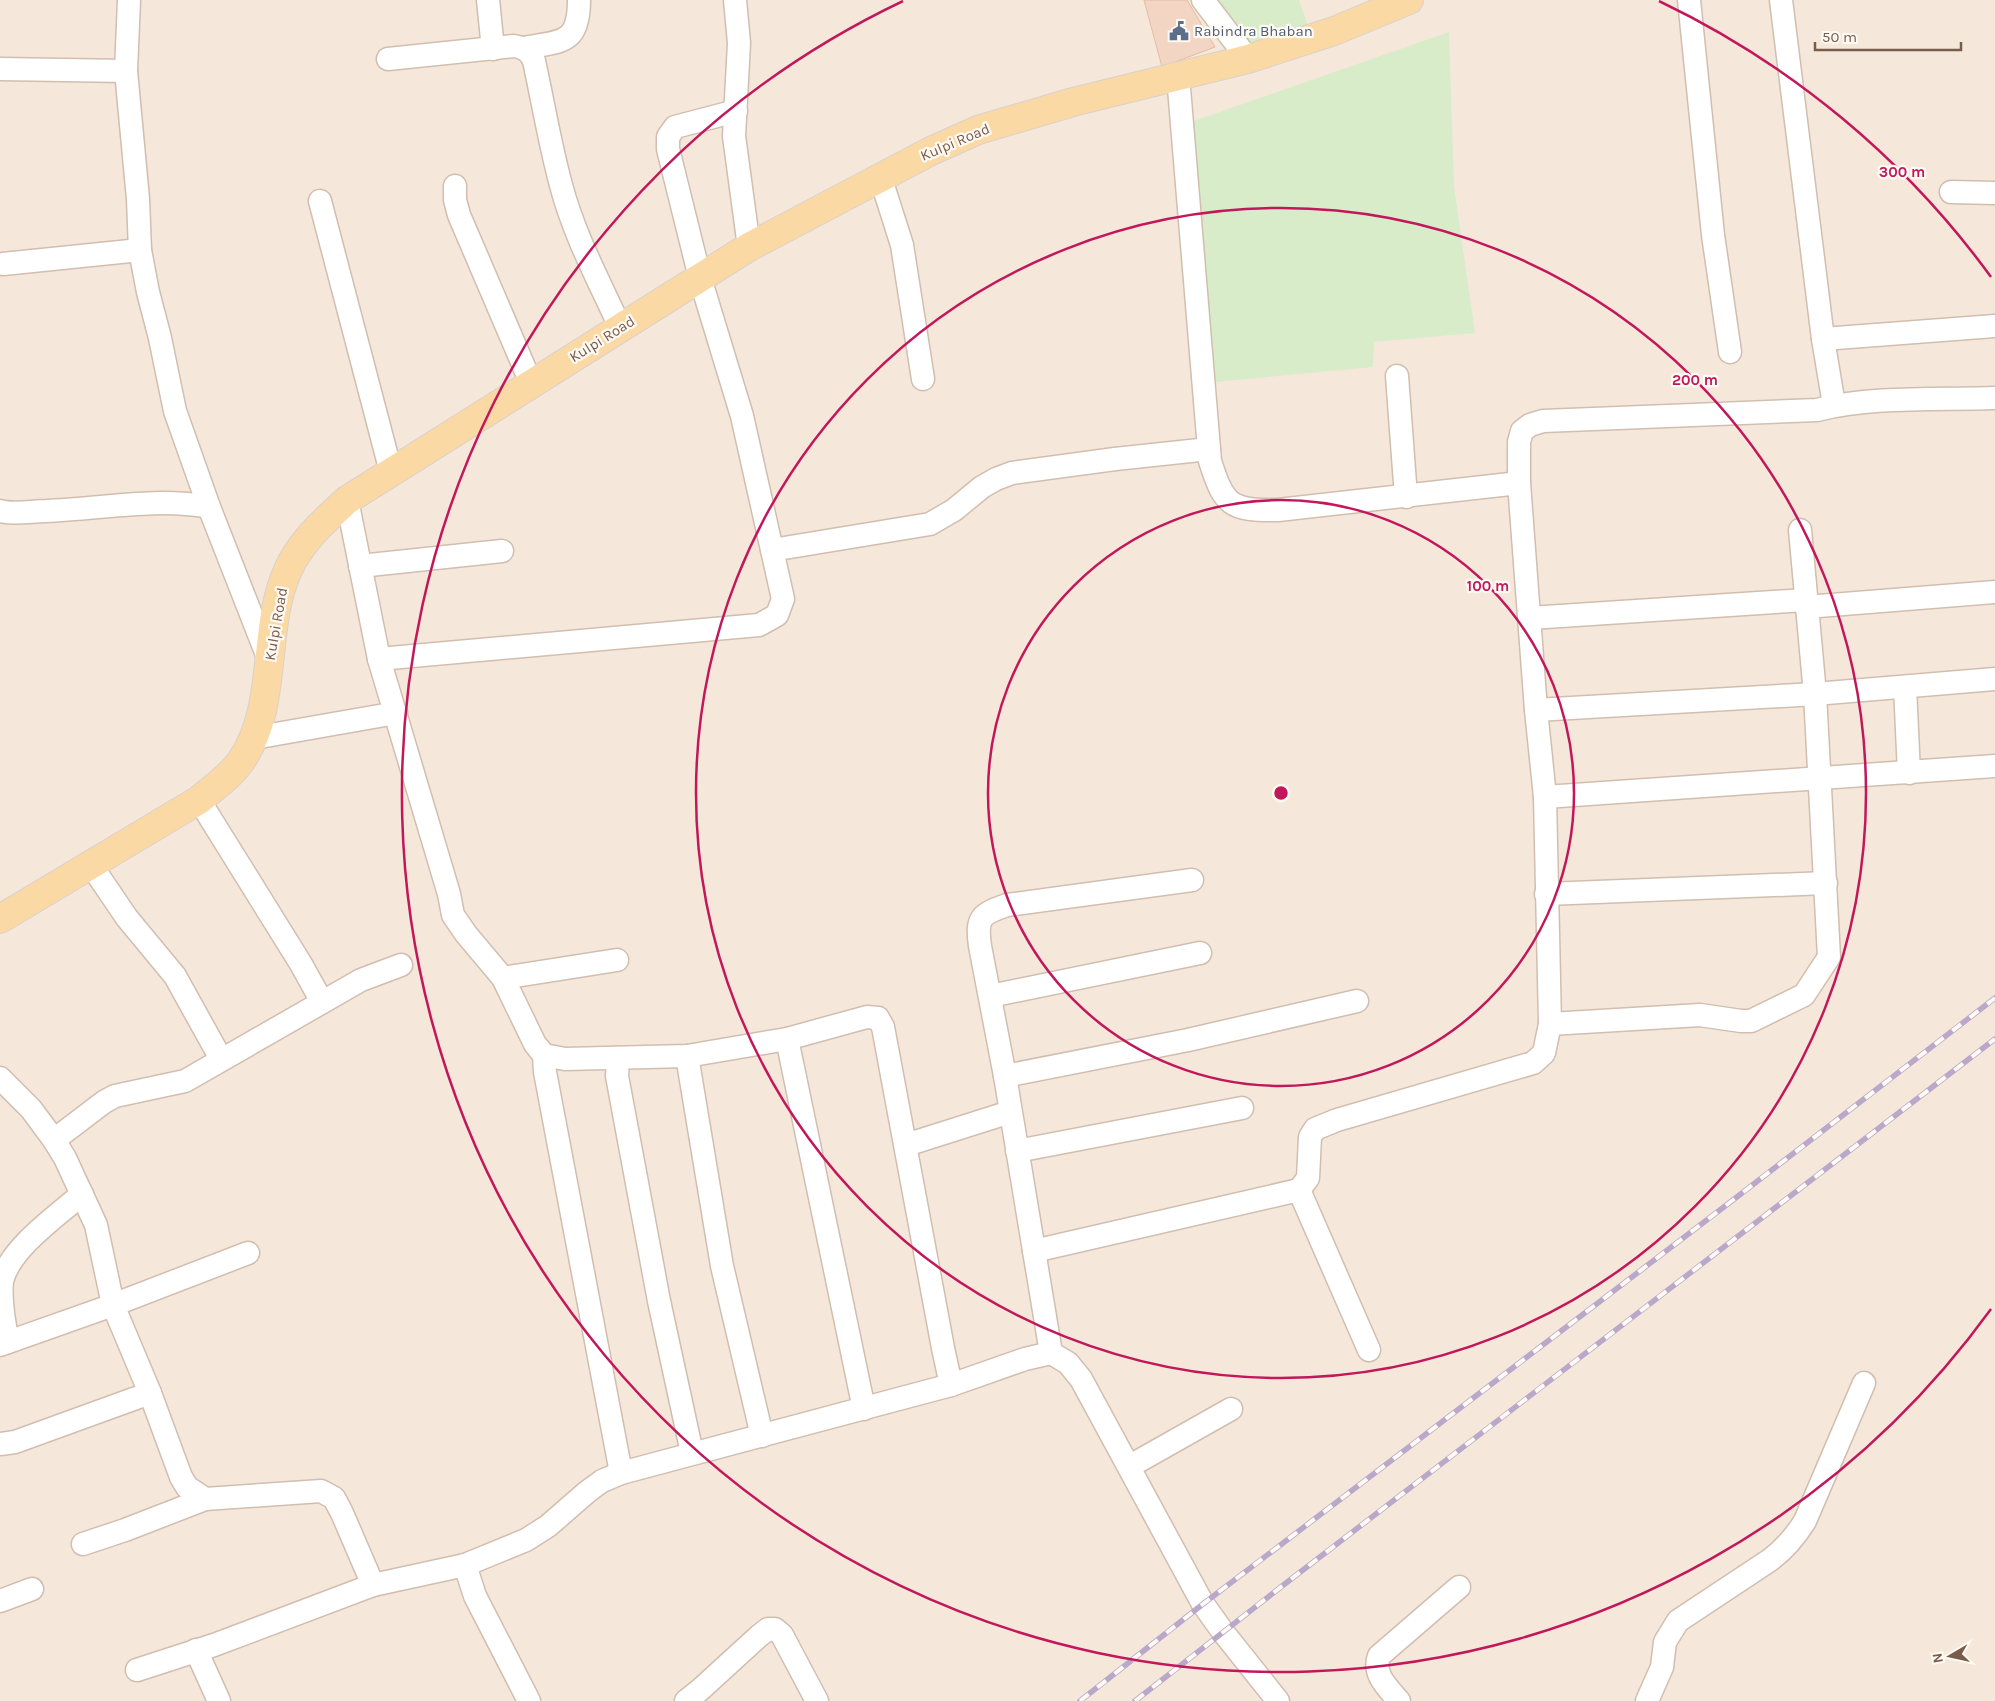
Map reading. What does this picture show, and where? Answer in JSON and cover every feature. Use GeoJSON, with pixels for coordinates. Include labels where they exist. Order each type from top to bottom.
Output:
{"type":"FeatureCollection","features":[{"type":"Feature","properties":{"kind":"main road","name":"Kulpi Road"},"geometry":{"type":"LineString","coordinates":[[0,919],[199,800],[223,780],[240,762],[254,738],[269,660],[279,592],[288,568],[316,528],[347,500],[749,247],[880,176],[931,151],[978,130],[1073,102],[1248,59],[1334,31],[1409,0]]}},
{"type":"Feature","properties":{"kind":"street"},"geometry":{"type":"LineString","coordinates":[[129,0],[126,71],[138,200],[140,250],[148,292],[160,338],[175,411],[209,507],[269,660]]}},
{"type":"Feature","properties":{"kind":"street"},"geometry":{"type":"LineString","coordinates":[[488,0],[493,49]]}},
{"type":"Feature","properties":{"kind":"street"},"geometry":{"type":"LineString","coordinates":[[388,59],[514,46],[524,48],[561,40],[569,36],[576,28],[579,0]]}},
{"type":"Feature","properties":{"kind":"street"},"geometry":{"type":"LineString","coordinates":[[735,0],[739,43],[734,136],[749,247]]}},
{"type":"Feature","properties":{"kind":"street"},"geometry":{"type":"LineString","coordinates":[[1203,0],[1248,59]]}},
{"type":"Feature","properties":{"kind":"street"},"geometry":{"type":"LineString","coordinates":[[1689,0],[1713,235],[1730,352]]}},
{"type":"Feature","properties":{"kind":"street"},"geometry":{"type":"LineString","coordinates":[[1781,0],[1823,339],[1834,405]]}},
{"type":"Feature","properties":{"kind":"street"},"geometry":{"type":"LineString","coordinates":[[524,48],[531,53],[534,61],[561,185],[571,218],[620,327]]}},
{"type":"Feature","properties":{"kind":"street"},"geometry":{"type":"LineString","coordinates":[[0,69],[126,71]]}},
{"type":"Feature","properties":{"kind":"street"},"geometry":{"type":"LineString","coordinates":[[1178,76],[1210,461],[1220,490],[1230,503],[1253,511],[1278,510],[1519,483]]}},
{"type":"Feature","properties":{"kind":"street"},"geometry":{"type":"LineString","coordinates":[[379,659],[759,625],[777,615],[783,599],[742,416],[700,278],[668,149],[668,137],[675,128],[736,111]]}},
{"type":"Feature","properties":{"kind":"street"},"geometry":{"type":"LineString","coordinates":[[880,176],[902,245],[924,379]]}},
{"type":"Feature","properties":{"kind":"street"},"geometry":{"type":"LineString","coordinates":[[455,186],[455,200],[459,215],[531,383]]}},
{"type":"Feature","properties":{"kind":"street"},"geometry":{"type":"LineString","coordinates":[[1951,192],[1995,193]]}},
{"type":"Feature","properties":{"kind":"street"},"geometry":{"type":"LineString","coordinates":[[320,201],[391,472]]}},
{"type":"Feature","properties":{"kind":"street"},"geometry":{"type":"LineString","coordinates":[[3,264],[140,250]]}},
{"type":"Feature","properties":{"kind":"street"},"geometry":{"type":"LineString","coordinates":[[1823,339],[1995,326]]}},
{"type":"Feature","properties":{"kind":"street"},"geometry":{"type":"LineString","coordinates":[[1396,376],[1406,497]]}},
{"type":"Feature","properties":{"kind":"street"},"geometry":{"type":"LineString","coordinates":[[1034,1251],[1299,1190],[1308,1178],[1310,1137],[1315,1129],[1338,1120],[1533,1063],[1544,1053],[1550,1024],[1545,797],[1536,710],[1519,483],[1522,431],[1530,425],[1543,421],[1816,410],[1834,405],[1995,398]]}},
{"type":"Feature","properties":{"kind":"street"},"geometry":{"type":"LineString","coordinates":[[772,550],[930,524],[954,510],[982,487],[996,479],[1012,474],[1114,459],[1209,449]]}},
{"type":"Feature","properties":{"kind":"street"},"geometry":{"type":"LineString","coordinates":[[347,500],[379,659],[454,915],[466,934],[503,978],[535,1044],[544,1055],[545,1072],[621,1473]]}},
{"type":"Feature","properties":{"kind":"street"},"geometry":{"type":"LineString","coordinates":[[0,511],[70,510],[150,503],[184,503],[209,507]]}},
{"type":"Feature","properties":{"kind":"street"},"geometry":{"type":"LineString","coordinates":[[1550,1024],[1700,1015],[1750,1021],[1798,998],[1808,990],[1829,956],[1821,779],[1800,530]]}},
{"type":"Feature","properties":{"kind":"street"},"geometry":{"type":"LineString","coordinates":[[360,566],[502,551]]}},
{"type":"Feature","properties":{"kind":"street"},"geometry":{"type":"LineString","coordinates":[[1530,618],[1995,592]]}},
{"type":"Feature","properties":{"kind":"street"},"geometry":{"type":"LineString","coordinates":[[1536,710],[1905,688],[1995,679]]}},
{"type":"Feature","properties":{"kind":"street"},"geometry":{"type":"LineString","coordinates":[[1905,688],[1908,773]]}},
{"type":"Feature","properties":{"kind":"street"},"geometry":{"type":"LineString","coordinates":[[254,738],[396,713]]}},
{"type":"Feature","properties":{"kind":"street"},"geometry":{"type":"LineString","coordinates":[[1545,797],[1995,766]]}},
{"type":"Feature","properties":{"kind":"street"},"geometry":{"type":"LineString","coordinates":[[199,800],[301,964],[322,1002]]}},
{"type":"Feature","properties":{"kind":"street"},"geometry":{"type":"LineString","coordinates":[[91,865],[127,918],[175,976],[221,1060]]}},
{"type":"Feature","properties":{"kind":"street"},"geometry":{"type":"LineString","coordinates":[[1051,1353],[1005,1076],[978,931],[980,920],[987,912],[1007,905],[1192,880]]}},
{"type":"Feature","properties":{"kind":"street"},"geometry":{"type":"LineString","coordinates":[[1546,894],[1826,883]]}},
{"type":"Feature","properties":{"kind":"street"},"geometry":{"type":"LineString","coordinates":[[990,996],[1200,953]]}},
{"type":"Feature","properties":{"kind":"street"},"geometry":{"type":"LineString","coordinates":[[503,978],[617,960]]}},
{"type":"Feature","properties":{"kind":"street"},"geometry":{"type":"LineString","coordinates":[[54,1140],[104,1102],[115,1096],[185,1082],[361,980],[401,965]]}},
{"type":"Feature","properties":{"kind":"street"},"geometry":{"type":"LineString","coordinates":[[1005,1076],[1188,1040],[1357,1001]]}},
{"type":"Feature","properties":{"kind":"street"},"geometry":{"type":"LineString","coordinates":[[544,1055],[566,1059],[687,1056],[787,1039],[867,1017],[878,1018],[883,1027],[943,1348],[952,1385]]}},
{"type":"Feature","properties":{"kind":"street"},"geometry":{"type":"LineString","coordinates":[[787,1039],[864,1409]]}},
{"type":"Feature","properties":{"kind":"street"},"geometry":{"type":"LineString","coordinates":[[687,1056],[722,1266],[762,1436]]}},
{"type":"Feature","properties":{"kind":"street"},"geometry":{"type":"LineString","coordinates":[[618,1058],[617,1076],[657,1291],[692,1453]]}},
{"type":"Feature","properties":{"kind":"street"},"geometry":{"type":"LineString","coordinates":[[0,1078],[31,1109],[65,1158],[96,1225],[113,1305],[150,1394],[181,1477],[187,1487],[205,1499]]}},
{"type":"Feature","properties":{"kind":"street"},"geometry":{"type":"LineString","coordinates":[[1017,1151],[1242,1108]]}},
{"type":"Feature","properties":{"kind":"street"},"geometry":{"type":"LineString","coordinates":[[906,1145],[1010,1112]]}},
{"type":"Feature","properties":{"kind":"street"},"geometry":{"type":"LineString","coordinates":[[1299,1190],[1369,1350]]}},
{"type":"Feature","properties":{"kind":"street"},"geometry":{"type":"LineString","coordinates":[[82,1194],[21,1247],[8,1266],[2,1282],[4,1343],[113,1305],[248,1253]]}},
{"type":"Feature","properties":{"kind":"street"},"geometry":{"type":"LineString","coordinates":[[137,1670],[374,1585],[464,1565],[526,1540],[548,1526],[602,1481],[621,1473],[952,1385],[1025,1358],[1051,1353],[1068,1363],[1081,1379],[1130,1466],[1203,1604],[1278,1701]]}},
{"type":"Feature","properties":{"kind":"street"},"geometry":{"type":"LineString","coordinates":[[1648,1701],[1662,1667],[1664,1642],[1678,1621],[1785,1550],[1793,1539],[1805,1521],[1864,1383]]}},
{"type":"Feature","properties":{"kind":"street"},"geometry":{"type":"LineString","coordinates":[[0,1444],[15,1442],[150,1394]]}},
{"type":"Feature","properties":{"kind":"street"},"geometry":{"type":"LineString","coordinates":[[1130,1466],[1231,1409]]}},
{"type":"Feature","properties":{"kind":"street"},"geometry":{"type":"LineString","coordinates":[[83,1544],[205,1499],[321,1491],[334,1498],[374,1585]]}},
{"type":"Feature","properties":{"kind":"street"},"geometry":{"type":"LineString","coordinates":[[464,1565],[475,1596],[529,1701]]}},
{"type":"Feature","properties":{"kind":"street"},"geometry":{"type":"LineString","coordinates":[[1399,1701],[1377,1672],[1376,1664],[1379,1656],[1459,1587]]}},
{"type":"Feature","properties":{"kind":"street"},"geometry":{"type":"LineString","coordinates":[[0,1602],[32,1589]]}},
{"type":"Feature","properties":{"kind":"street"},"geometry":{"type":"LineString","coordinates":[[686,1701],[758,1636],[768,1629],[774,1629],[782,1635],[817,1701]]}},
{"type":"Feature","properties":{"kind":"street"},"geometry":{"type":"LineString","coordinates":[[196,1650],[219,1701]]}},
{"type":"Feature","properties":{"kind":"shaded area"},"geometry":{"type":"Polygon","coordinates":[[[0,0],[1995,0],[1995,1701],[0,1701],[0,0]]]}},
{"type":"Feature","properties":{"kind":"green space"},"geometry":{"type":"Polygon","coordinates":[[[1213,0],[1299,0],[1311,34],[1266,48],[1241,44],[1213,0]]]}},
{"type":"Feature","properties":{"kind":"green space"},"geometry":{"type":"Polygon","coordinates":[[[1449,32],[1454,186],[1475,333],[1374,342],[1373,367],[1206,383],[1188,123],[1449,32]]]}},
{"type":"Feature","properties":{"kind":"building","name":"Rabindra Bhaban"},"geometry":{"type":"Polygon","coordinates":[[[1144,0],[1187,0],[1215,47],[1162,67],[1144,0]]]}},
{"type":"Feature","properties":{"kind":"railway"},"geometry":{"type":"LineString","coordinates":[[1080,1701],[1203,1604],[1995,998]]}},
{"type":"Feature","properties":{"kind":"railway"},"geometry":{"type":"LineString","coordinates":[[1135,1701],[1995,1039]]}},
{"type":"Feature","properties":{"kind":"place","name":"Rabindra Bhaban"},"geometry":{"type":"Point","coordinates":[1179,31]}}]}
